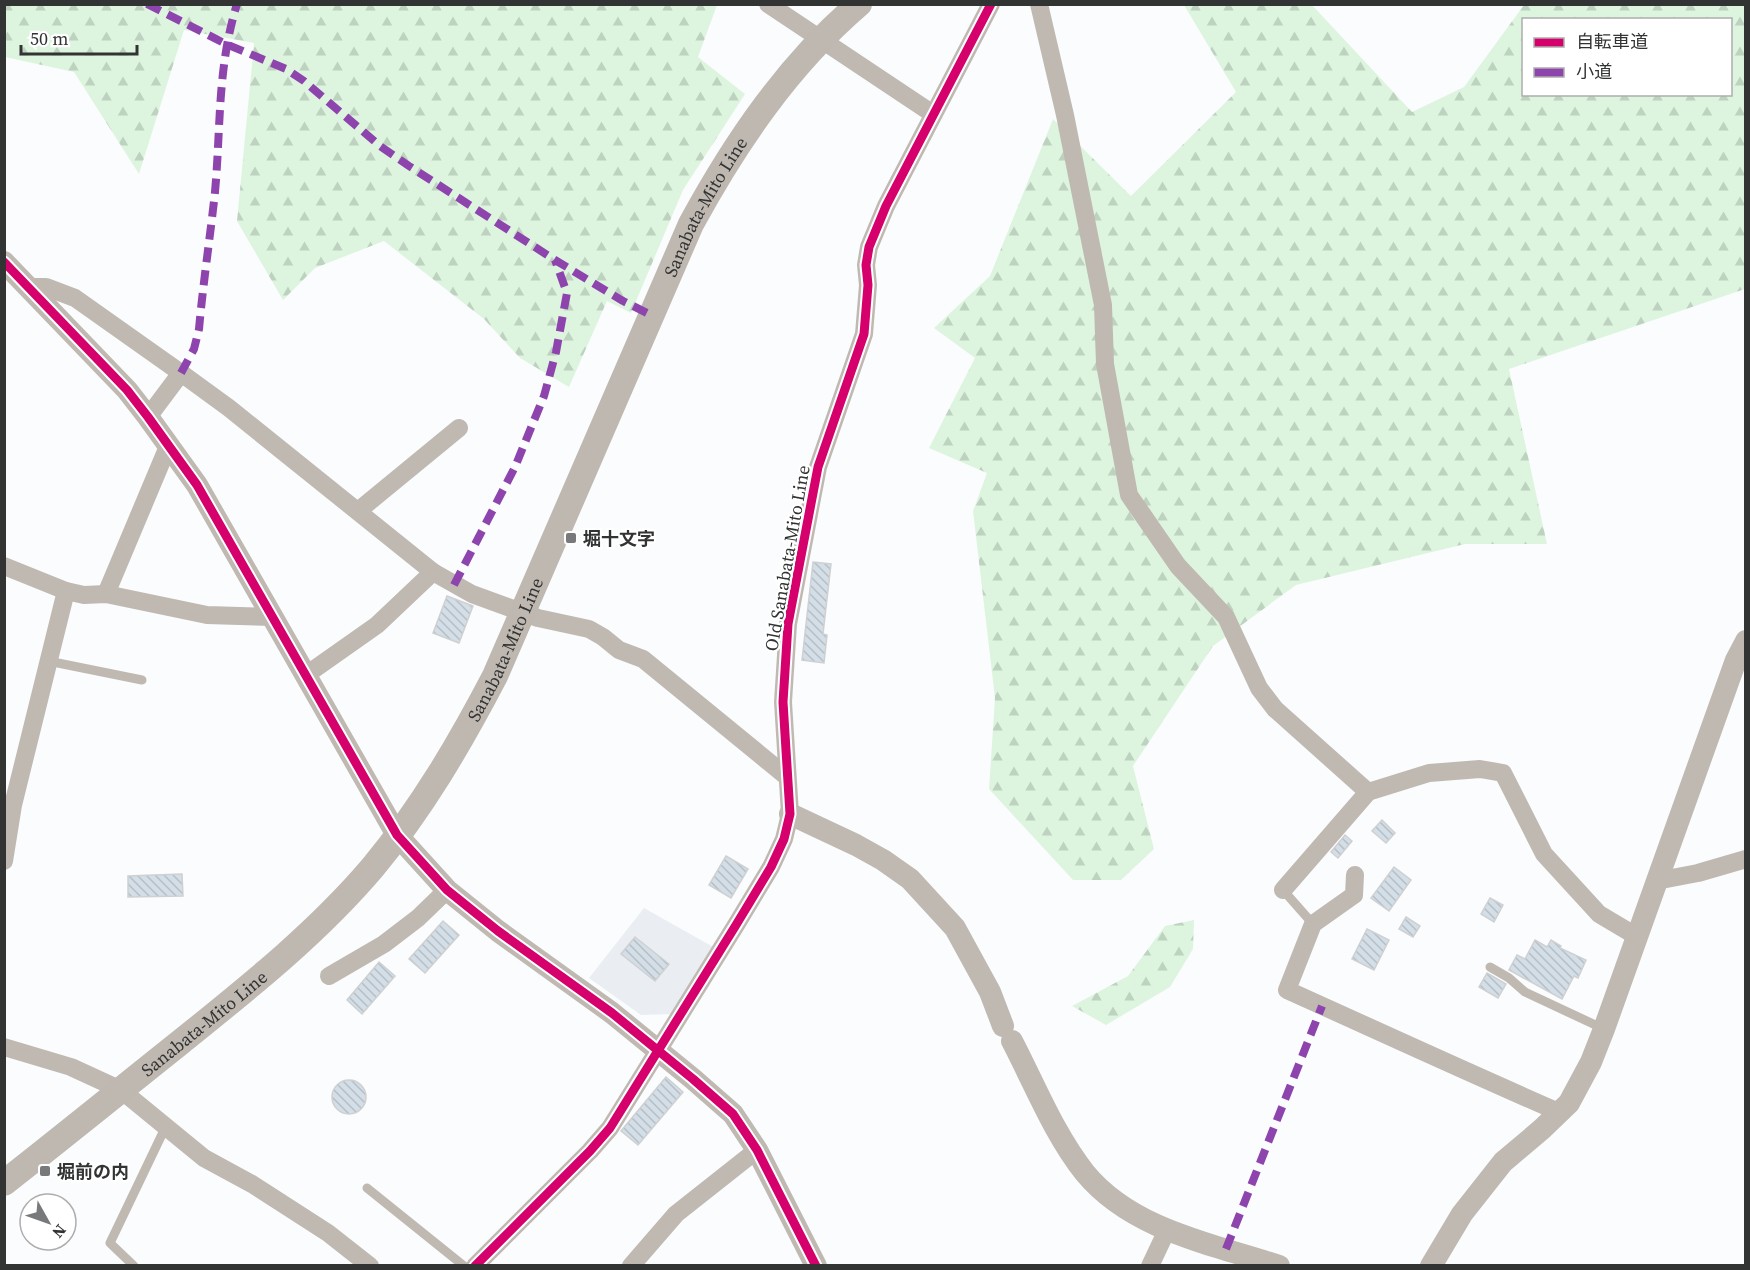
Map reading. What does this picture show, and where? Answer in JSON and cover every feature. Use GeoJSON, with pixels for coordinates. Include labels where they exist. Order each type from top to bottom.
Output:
{"type":"FeatureCollection","features":[{"type":"Feature","properties":{"kind":"main road","name":"Sanabata-Mito Line"},"geometry":{"type":"LineString","coordinates":[[4,1183],[286,956],[330,914],[372,868],[398,835],[433,786],[495,676],[691,224],[736,146],[770,100],[822,39],[859,4]]}},
{"type":"Feature","properties":{"kind":"street"},"geometry":{"type":"LineString","coordinates":[[768,4],[933,114]]}},
{"type":"Feature","properties":{"kind":"street","name":"Old Sanabata-Mito Line"},"geometry":{"type":"LineString","coordinates":[[475,1266],[610,1128],[771,867],[784,839],[790,814],[783,702],[788,624],[818,467],[864,334],[868,285],[866,265],[869,247],[886,206],[991,4]]}},
{"type":"Feature","properties":{"kind":"street"},"geometry":{"type":"LineString","coordinates":[[1039,4],[1065,115],[1103,305],[1105,364],[1129,495],[1178,566],[1226,617],[1259,688],[1275,709],[1368,792]]}},
{"type":"Feature","properties":{"kind":"street"},"geometry":{"type":"LineString","coordinates":[[4,262],[126,390],[169,444],[197,485],[398,835],[447,890],[498,931],[612,1013],[733,1114],[757,1150],[816,1266]]}},
{"type":"Feature","properties":{"kind":"street"},"geometry":{"type":"LineString","coordinates":[[29,287],[46,287],[75,298],[182,373],[229,408],[432,572],[472,594],[538,618],[589,629],[619,650],[643,659],[786,776]]}},
{"type":"Feature","properties":{"kind":"street"},"geometry":{"type":"LineString","coordinates":[[148,417],[182,373]]}},
{"type":"Feature","properties":{"kind":"street"},"geometry":{"type":"LineString","coordinates":[[358,511],[459,428]]}},
{"type":"Feature","properties":{"kind":"street"},"geometry":{"type":"LineString","coordinates":[[106,594],[169,444]]}},
{"type":"Feature","properties":{"kind":"street"},"geometry":{"type":"LineString","coordinates":[[4,566],[66,591],[84,595],[106,594],[207,615],[274,617]]}},
{"type":"Feature","properties":{"kind":"street"},"geometry":{"type":"LineString","coordinates":[[306,675],[377,625],[432,572]]}},
{"type":"Feature","properties":{"kind":"street"},"geometry":{"type":"LineString","coordinates":[[4,861],[9,804],[66,591]]}},
{"type":"Feature","properties":{"kind":"street"},"geometry":{"type":"LineString","coordinates":[[1431,1266],[1462,1214],[1503,1162],[1561,1113],[1579,1086],[1604,1029],[1736,660],[1746,641]]}},
{"type":"Feature","properties":{"kind":"street"},"geometry":{"type":"LineString","coordinates":[[1283,890],[1368,792],[1429,773],[1480,769],[1503,773],[1544,854],[1599,914],[1636,936]]}},
{"type":"Feature","properties":{"kind":"street"},"geometry":{"type":"LineString","coordinates":[[790,814],[883,860],[910,879],[955,928],[990,992],[1007,1034],[1056,1127],[1086,1174],[1109,1196],[1167,1230],[1279,1266]]}},
{"type":"Feature","properties":{"kind":"street"},"geometry":{"type":"LineString","coordinates":[[1656,881],[1698,873],[1746,859]]}},
{"type":"Feature","properties":{"kind":"street"},"geometry":{"type":"LineString","coordinates":[[1355,875],[1354,895],[1313,924],[1287,990],[1561,1113]]}},
{"type":"Feature","properties":{"kind":"street"},"geometry":{"type":"LineString","coordinates":[[329,976],[384,944],[418,918],[447,890]]}},
{"type":"Feature","properties":{"kind":"street"},"geometry":{"type":"LineString","coordinates":[[4,1047],[70,1067],[121,1090],[204,1158],[252,1184],[328,1233],[360,1263]]}},
{"type":"Feature","properties":{"kind":"street"},"geometry":{"type":"LineString","coordinates":[[631,1266],[676,1214],[757,1150]]}},
{"type":"Feature","properties":{"kind":"street"},"geometry":{"type":"LineString","coordinates":[[1150,1266],[1167,1230]]}},
{"type":"Feature","properties":{"kind":"lane"},"geometry":{"type":"LineString","coordinates":[[48,662],[142,680]]}},
{"type":"Feature","properties":{"kind":"lane"},"geometry":{"type":"LineString","coordinates":[[1283,890],[1313,924]]}},
{"type":"Feature","properties":{"kind":"lane"},"geometry":{"type":"LineString","coordinates":[[1490,967],[1509,978],[1525,992],[1604,1029]]}},
{"type":"Feature","properties":{"kind":"lane"},"geometry":{"type":"LineString","coordinates":[[134,1266],[110,1243],[166,1126]]}},
{"type":"Feature","properties":{"kind":"lane"},"geometry":{"type":"LineString","coordinates":[[367,1188],[464,1266]]}},
{"type":"Feature","properties":{"kind":"shaded area"},"geometry":{"type":"Polygon","coordinates":[[[644,908],[715,948],[673,1014],[641,1015],[589,978],[644,908]]]}},
{"type":"Feature","properties":{"kind":"green space"},"geometry":{"type":"Polygon","coordinates":[[[5,4],[717,5],[698,57],[745,94],[683,190],[631,313],[607,301],[569,387],[520,358],[484,319],[384,241],[315,268],[283,300],[237,221],[254,43],[184,30],[139,174],[74,72],[5,57],[5,4]]]}},
{"type":"Feature","properties":{"kind":"green space"},"geometry":{"type":"Polygon","coordinates":[[[1184,5],[1312,5],[1412,112],[1464,87],[1524,5],[1745,5],[1745,289],[1509,369],[1547,544],[1465,544],[1296,585],[1213,646],[1133,766],[1154,849],[1121,880],[1073,880],[989,789],[995,698],[973,511],[987,473],[929,448],[975,358],[934,328],[990,276],[1053,119],[1131,196],[1236,92],[1184,5]]]}},
{"type":"Feature","properties":{"kind":"green space"},"geometry":{"type":"Polygon","coordinates":[[[1194,920],[1193,949],[1170,987],[1106,1025],[1072,1006],[1128,976],[1165,926],[1194,920]]]}},
{"type":"Feature","properties":{"kind":"building"},"geometry":{"type":"Polygon","coordinates":[[[813,562],[831,564],[823,634],[827,635],[824,663],[802,660],[813,562]]]}},
{"type":"Feature","properties":{"kind":"building"},"geometry":{"type":"Polygon","coordinates":[[[447,596],[473,606],[459,643],[433,633],[447,596]]]}},
{"type":"Feature","properties":{"kind":"building"},"geometry":{"type":"Polygon","coordinates":[[[1382,820],[1395,833],[1386,843],[1372,831],[1382,820]]]}},
{"type":"Feature","properties":{"kind":"building"},"geometry":{"type":"Polygon","coordinates":[[[1345,835],[1352,841],[1338,858],[1331,852],[1345,835]]]}},
{"type":"Feature","properties":{"kind":"building"},"geometry":{"type":"Polygon","coordinates":[[[726,856],[748,869],[731,898],[709,885],[726,856]]]}},
{"type":"Feature","properties":{"kind":"building"},"geometry":{"type":"Polygon","coordinates":[[[1394,867],[1411,880],[1389,911],[1371,898],[1394,867]]]}},
{"type":"Feature","properties":{"kind":"building"},"geometry":{"type":"Polygon","coordinates":[[[182,874],[183,896],[128,897],[128,876],[182,874]]]}},
{"type":"Feature","properties":{"kind":"building"},"geometry":{"type":"Polygon","coordinates":[[[1490,898],[1503,905],[1494,922],[1481,914],[1490,898]]]}},
{"type":"Feature","properties":{"kind":"building"},"geometry":{"type":"Polygon","coordinates":[[[1406,917],[1420,926],[1413,937],[1399,929],[1406,917]]]}},
{"type":"Feature","properties":{"kind":"building"},"geometry":{"type":"Polygon","coordinates":[[[443,921],[459,935],[425,973],[409,959],[443,921]]]}},
{"type":"Feature","properties":{"kind":"building"},"geometry":{"type":"Polygon","coordinates":[[[1367,929],[1389,940],[1374,970],[1352,959],[1367,929]]]}},
{"type":"Feature","properties":{"kind":"building"},"geometry":{"type":"Polygon","coordinates":[[[635,937],[669,964],[655,981],[621,954],[635,937]]]}},
{"type":"Feature","properties":{"kind":"building"},"geometry":{"type":"Polygon","coordinates":[[[1535,940],[1547,947],[1551,940],[1561,946],[1560,948],[1586,960],[1578,978],[1574,976],[1562,999],[1509,970],[1517,955],[1525,959],[1535,940]]]}},
{"type":"Feature","properties":{"kind":"building"},"geometry":{"type":"Polygon","coordinates":[[[379,962],[395,976],[362,1014],[347,1000],[379,962]]]}},
{"type":"Feature","properties":{"kind":"building"},"geometry":{"type":"Polygon","coordinates":[[[1487,973],[1506,984],[1498,998],[1479,987],[1487,973]]]}},
{"type":"Feature","properties":{"kind":"building"},"geometry":{"type":"Polygon","coordinates":[[[666,1077],[683,1092],[638,1145],[621,1131],[666,1077]]]}},
{"type":"Feature","properties":{"kind":"building"},"geometry":{"type":"Polygon","coordinates":[[[349,1080],[361,1085],[366,1097],[361,1109],[349,1114],[337,1109],[332,1097],[337,1085],[349,1080]]]}},
{"type":"Feature","properties":{"kind":"marked path"},"geometry":{"type":"LineString","coordinates":[[147,4],[226,44],[286,69],[304,81],[380,146],[409,166],[555,260],[651,315]]}},
{"type":"Feature","properties":{"kind":"marked path"},"geometry":{"type":"LineString","coordinates":[[181,373],[194,349],[199,329],[215,192],[223,75],[237,4]]}},
{"type":"Feature","properties":{"kind":"marked path"},"geometry":{"type":"LineString","coordinates":[[454,585],[515,467],[544,396],[556,352],[567,293],[555,260]]}},
{"type":"Feature","properties":{"kind":"marked path"},"geometry":{"type":"LineString","coordinates":[[1226,1249],[1322,1006]]}},
{"type":"Feature","properties":{"kind":"cycle path"},"geometry":{"type":"LineString","coordinates":[[475,1266],[610,1128],[771,867],[784,839],[790,814],[783,702],[788,624],[818,467],[864,334],[868,285],[866,265],[869,247],[886,206],[991,4]]}},
{"type":"Feature","properties":{"kind":"cycle path"},"geometry":{"type":"LineString","coordinates":[[4,262],[127,390],[197,485],[397,835],[447,890],[498,931],[612,1013],[733,1114],[757,1150],[816,1266]]}},
{"type":"Feature","properties":{"kind":"place","name":"堀十文字"},"geometry":{"type":"Point","coordinates":[571,538]}},
{"type":"Feature","properties":{"kind":"place","name":"堀前の内"},"geometry":{"type":"Point","coordinates":[45,1171]}}]}
